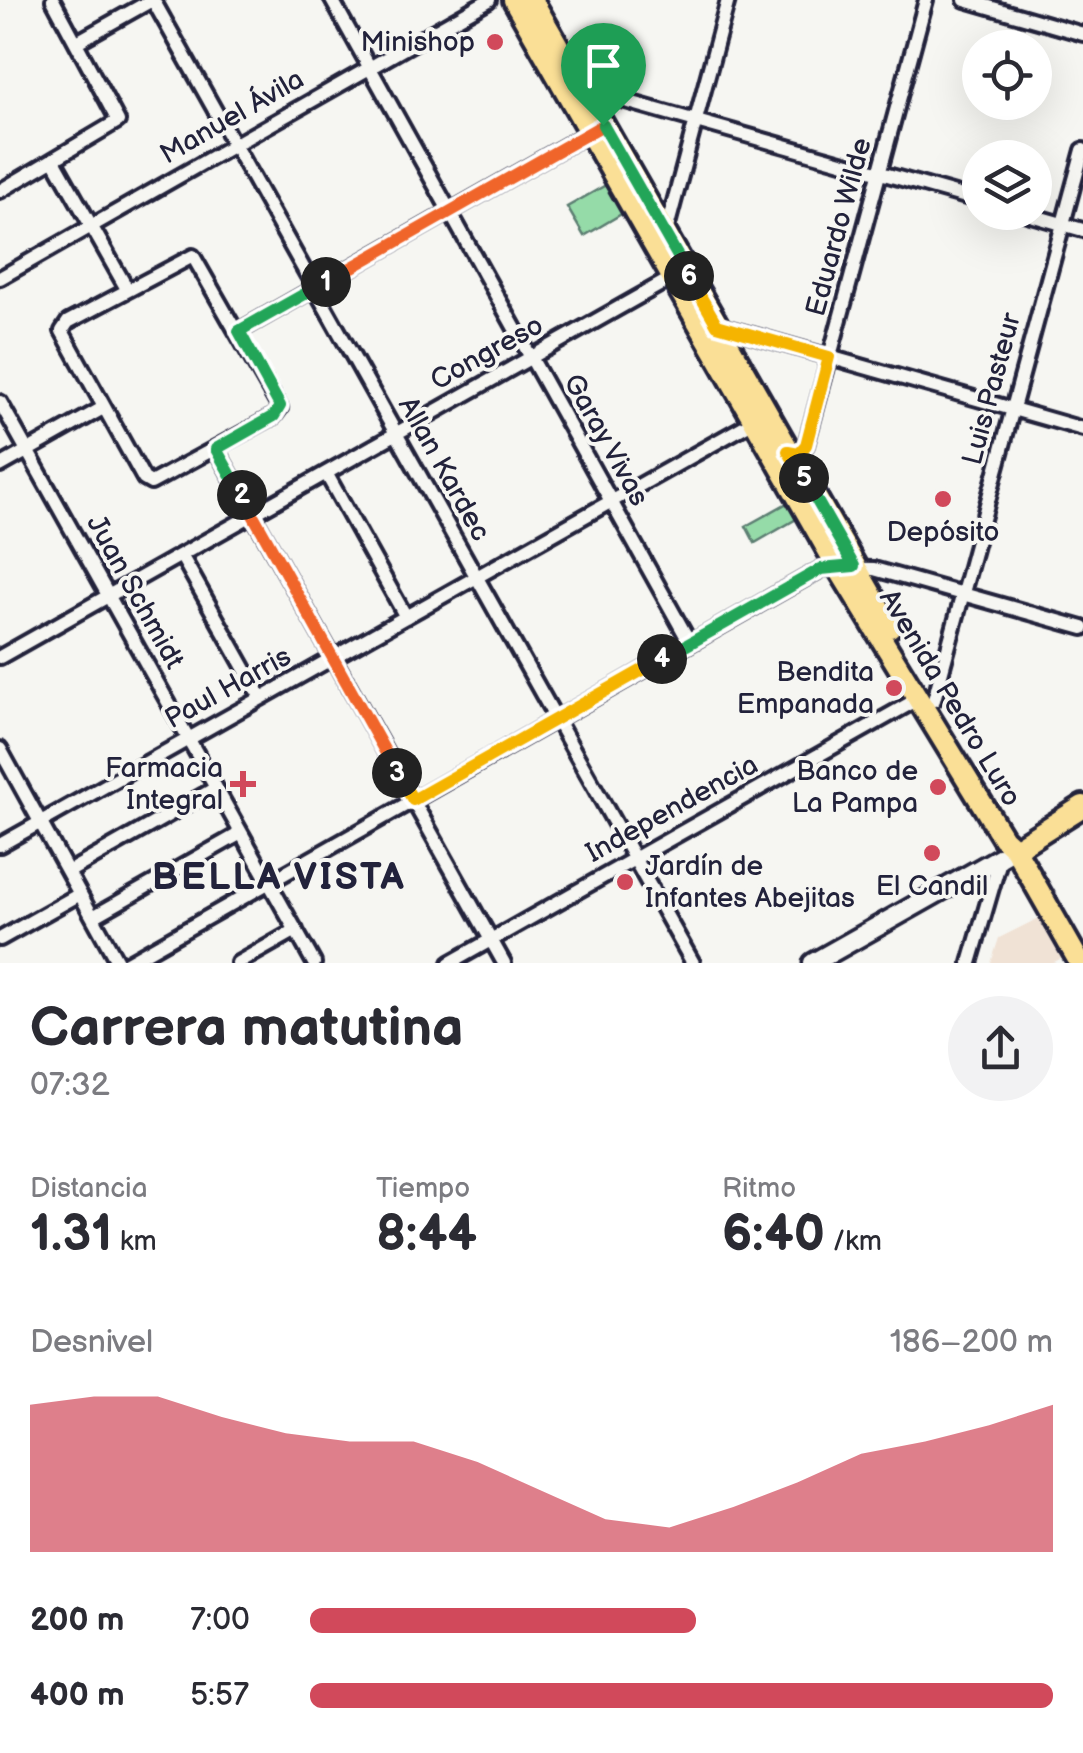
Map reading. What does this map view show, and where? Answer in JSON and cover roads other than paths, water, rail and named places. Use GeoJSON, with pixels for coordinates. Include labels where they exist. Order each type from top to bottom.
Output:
{"type":"FeatureCollection","features":[{"type":"Feature","properties":{"kind":"main road","name":"Avenida Pedro Luro"},"geometry":{"type":"LineString","coordinates":[[514,0],[584,92],[596,129],[665,234],[679,274],[717,325],[788,451],[846,566]]}},
{"type":"Feature","properties":{"kind":"main road","name":"Avenida Pedro Luro"},"geometry":{"type":"LineString","coordinates":[[532,0],[584,92],[596,129],[679,274],[754,421],[926,699],[1013,830],[1014,850],[1080,963]]}},
{"type":"Feature","properties":{"kind":"main road"},"geometry":{"type":"LineString","coordinates":[[813,963],[833,958],[1083,806]]}},
{"type":"Feature","properties":{"kind":"main road"},"geometry":{"type":"LineString","coordinates":[[1014,850],[1040,842],[1083,818]]}},
{"type":"Feature","properties":{"kind":"street"},"geometry":{"type":"LineString","coordinates":[[0,191],[118,121],[53,0]]}},
{"type":"Feature","properties":{"kind":"street"},"geometry":{"type":"LineString","coordinates":[[77,42],[152,0]]}},
{"type":"Feature","properties":{"kind":"street","name":"Allan Kardec"},"geometry":{"type":"LineString","coordinates":[[152,0],[693,963]]}},
{"type":"Feature","properties":{"kind":"street","name":"Garay Vivas"},"geometry":{"type":"LineString","coordinates":[[332,0],[690,643]]}},
{"type":"Feature","properties":{"kind":"street","name":"Manuel Ávila"},"geometry":{"type":"LineString","coordinates":[[0,278],[489,0]]}},
{"type":"Feature","properties":{"kind":"street"},"geometry":{"type":"LineString","coordinates":[[665,234],[728,0]]}},
{"type":"Feature","properties":{"kind":"street","name":"Eduardo Wilde"},"geometry":{"type":"LineString","coordinates":[[788,451],[799,453],[806,445],[926,0]]}},
{"type":"Feature","properties":{"kind":"street"},"geometry":{"type":"LineString","coordinates":[[965,0],[1083,34]]}},
{"type":"Feature","properties":{"kind":"street"},"geometry":{"type":"LineString","coordinates":[[584,92],[962,196]]}},
{"type":"Feature","properties":{"kind":"street"},"geometry":{"type":"LineString","coordinates":[[239,331],[596,129]]}},
{"type":"Feature","properties":{"kind":"street","name":"Luis Pasteur"},"geometry":{"type":"LineString","coordinates":[[926,699],[963,594],[1083,150]]}},
{"type":"Feature","properties":{"kind":"street"},"geometry":{"type":"LineString","coordinates":[[54,160],[127,290]]}},
{"type":"Feature","properties":{"kind":"street"},"geometry":{"type":"LineString","coordinates":[[1052,222],[1083,230]]}},
{"type":"Feature","properties":{"kind":"street"},"geometry":{"type":"LineString","coordinates":[[193,256],[239,331],[280,410],[150,483],[103,408],[62,329],[127,290],[193,256]]}},
{"type":"Feature","properties":{"kind":"street","name":"Congreso"},"geometry":{"type":"LineString","coordinates":[[0,657],[679,274]]}},
{"type":"Feature","properties":{"kind":"street"},"geometry":{"type":"LineString","coordinates":[[717,325],[1083,429]]}},
{"type":"Feature","properties":{"kind":"street","name":"Juan Schmidt"},"geometry":{"type":"LineString","coordinates":[[0,402],[314,963]]}},
{"type":"Feature","properties":{"kind":"street"},"geometry":{"type":"LineString","coordinates":[[0,466],[103,408]]}},
{"type":"Feature","properties":{"kind":"street"},"geometry":{"type":"LineString","coordinates":[[754,421],[788,451]]}},
{"type":"Feature","properties":{"kind":"street","name":"Paul Harris"},"geometry":{"type":"LineString","coordinates":[[0,845],[754,421]]}},
{"type":"Feature","properties":{"kind":"street"},"geometry":{"type":"LineString","coordinates":[[216,449],[504,963]]}},
{"type":"Feature","properties":{"kind":"street"},"geometry":{"type":"LineString","coordinates":[[326,473],[406,616]]}},
{"type":"Feature","properties":{"kind":"street"},"geometry":{"type":"LineString","coordinates":[[181,554],[261,698]]}},
{"type":"Feature","properties":{"kind":"street"},"geometry":{"type":"LineString","coordinates":[[127,963],[819,570],[846,566],[1083,628]]}},
{"type":"Feature","properties":{"kind":"street","name":"Independencia"},"geometry":{"type":"LineString","coordinates":[[450,963],[926,699]]}},
{"type":"Feature","properties":{"kind":"street"},"geometry":{"type":"LineString","coordinates":[[0,748],[118,963]]}},
{"type":"Feature","properties":{"kind":"street"},"geometry":{"type":"LineString","coordinates":[[68,872],[216,788]]}},
{"type":"Feature","properties":{"kind":"street"},"geometry":{"type":"LineString","coordinates":[[93,917],[241,833]]}},
{"type":"Feature","properties":{"kind":"street"},"geometry":{"type":"LineString","coordinates":[[970,963],[1014,850]]}},
{"type":"Feature","properties":{"kind":"street"},"geometry":{"type":"LineString","coordinates":[[0,940],[80,894]]}},
{"type":"Feature","properties":{"kind":"street"},"geometry":{"type":"LineString","coordinates":[[238,963],[296,930]]}},
{"type":"Feature","properties":{"kind":"place","name":"Minishop"},"geometry":{"type":"Point","coordinates":[495,42]}},
{"type":"Feature","properties":{"kind":"place","name":"Depósito"},"geometry":{"type":"Point","coordinates":[943,499]}},
{"type":"Feature","properties":{"kind":"place","name":"Bendita Empanada"},"geometry":{"type":"Point","coordinates":[894,688]}},
{"type":"Feature","properties":{"kind":"place","name":"Farmacia Integral"},"geometry":{"type":"Point","coordinates":[243,784]}},
{"type":"Feature","properties":{"kind":"place","name":"Banco de La Pampa"},"geometry":{"type":"Point","coordinates":[938,787]}},
{"type":"Feature","properties":{"kind":"place","name":"El Candil"},"geometry":{"type":"Point","coordinates":[932,853]}},
{"type":"Feature","properties":{"kind":"place","name":"Jardín de Infantes Abejitas"},"geometry":{"type":"Point","coordinates":[625,882]}},
{"type":"Feature","properties":{"kind":"district","name":"BELLA VISTA"},"geometry":{"type":"Point","coordinates":[279,877]}}]}
